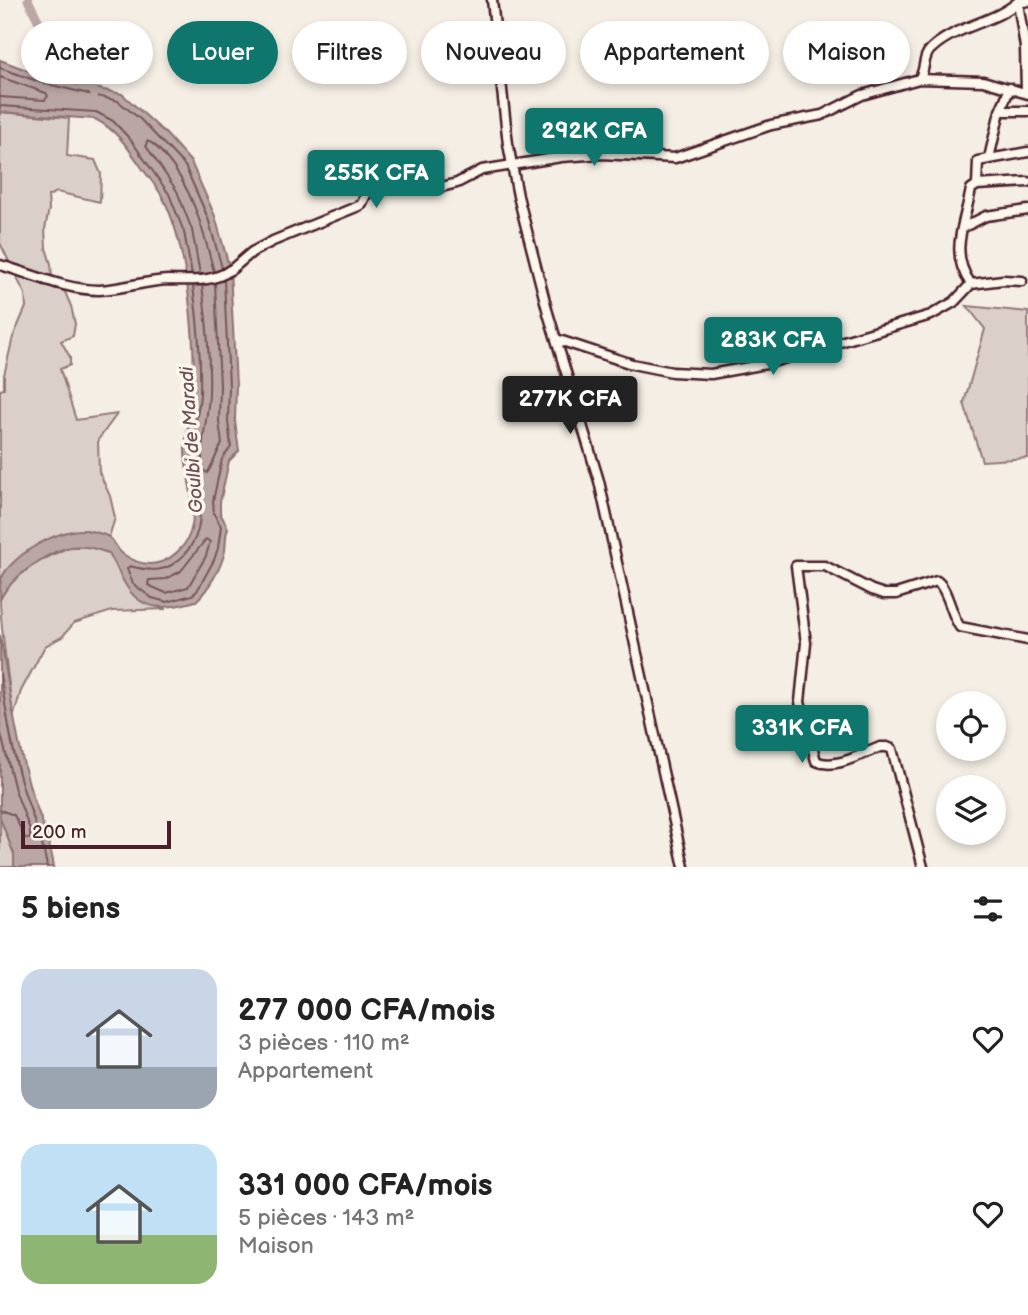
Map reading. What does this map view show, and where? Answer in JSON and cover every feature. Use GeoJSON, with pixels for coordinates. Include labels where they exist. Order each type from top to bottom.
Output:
{"type":"FeatureCollection","features":[{"type":"Feature","properties":{"kind":"street"},"geometry":{"type":"LineString","coordinates":[[492,0],[511,166],[528,242],[599,481],[684,867]]}},
{"type":"Feature","properties":{"kind":"street"},"geometry":{"type":"LineString","coordinates":[[919,79],[926,56],[939,43],[1019,1],[1028,1]]}},
{"type":"Feature","properties":{"kind":"street"},"geometry":{"type":"LineString","coordinates":[[0,265],[62,285],[97,290],[169,280],[185,282],[223,275],[272,241],[361,205],[368,191],[387,182],[418,176],[424,177],[438,188],[457,183],[482,170],[583,154],[675,158],[771,125],[822,115],[862,95],[919,79],[967,79],[1027,93],[1026,36],[1019,1]]}},
{"type":"Feature","properties":{"kind":"street"},"geometry":{"type":"LineString","coordinates":[[989,158],[1000,111],[1010,88]]}},
{"type":"Feature","properties":{"kind":"street"},"geometry":{"type":"LineString","coordinates":[[1000,111],[1028,111]]}},
{"type":"Feature","properties":{"kind":"street"},"geometry":{"type":"LineString","coordinates":[[977,186],[978,161],[1028,152]]}},
{"type":"Feature","properties":{"kind":"street"},"geometry":{"type":"LineString","coordinates":[[971,284],[959,260],[958,244],[971,189],[977,186],[1028,183]]}},
{"type":"Feature","properties":{"kind":"street"},"geometry":{"type":"LineString","coordinates":[[962,228],[986,216],[1028,211]]}},
{"type":"Feature","properties":{"kind":"street"},"geometry":{"type":"LineString","coordinates":[[556,339],[625,363],[672,372],[711,374],[766,364],[931,315],[954,302],[971,284],[1003,280],[1022,281]]}},
{"type":"Feature","properties":{"kind":"street"},"geometry":{"type":"LineString","coordinates":[[923,867],[892,749],[880,747],[834,764],[816,761],[800,702],[806,643],[796,566],[825,566],[872,590],[887,594],[937,581],[943,586],[960,627],[1028,640]]}},
{"type":"Feature","properties":{"kind":"shaded area"},"geometry":{"type":"Polygon","coordinates":[[[0,112],[69,118],[67,156],[95,160],[101,174],[100,202],[57,192],[48,196],[46,248],[52,277],[65,292],[75,324],[73,336],[61,341],[70,357],[70,365],[60,369],[76,420],[117,414],[98,440],[99,472],[110,496],[115,518],[109,537],[87,530],[6,571],[0,580],[0,390],[4,389],[4,375],[13,337],[26,307],[25,294],[0,243],[0,112]]]}},
{"type":"Feature","properties":{"kind":"shaded area"},"geometry":{"type":"Polygon","coordinates":[[[967,306],[1028,312],[1028,458],[982,461],[964,403],[985,329],[967,306]]]}},
{"type":"Feature","properties":{"kind":"shaded area"},"geometry":{"type":"Polygon","coordinates":[[[69,547],[90,547],[109,553],[119,570],[149,604],[166,609],[112,611],[74,623],[62,637],[45,646],[21,691],[13,718],[0,599],[10,582],[19,575],[69,547]]]}},
{"type":"Feature","properties":{"kind":"shaded area"},"geometry":{"type":"Polygon","coordinates":[[[0,818],[14,854],[14,867],[0,867],[0,818]]]}},
{"type":"Feature","properties":{"kind":"water","name":"Goulbi de Maradi"},"geometry":{"type":"Polygon","coordinates":[[[0,60],[21,68],[21,84],[77,84],[122,94],[166,134],[191,162],[215,216],[230,270],[236,386],[235,421],[239,451],[229,461],[220,502],[220,513],[228,528],[223,558],[210,584],[196,601],[168,607],[141,602],[127,587],[109,553],[81,547],[71,547],[41,560],[20,575],[0,600],[1,579],[15,560],[40,543],[67,532],[79,530],[103,534],[112,540],[123,554],[147,564],[170,558],[183,546],[189,535],[193,511],[185,448],[194,374],[188,295],[172,218],[161,194],[122,140],[95,119],[0,112],[0,60]]]}},
{"type":"Feature","properties":{"kind":"water"},"geometry":{"type":"Polygon","coordinates":[[[0,635],[24,766],[50,845],[54,867],[14,867],[14,854],[0,818],[0,635]]]}},
{"type":"Feature","properties":{"kind":"waterway"},"geometry":{"type":"LineString","coordinates":[[28,0],[54,52],[95,93]]}}]}
